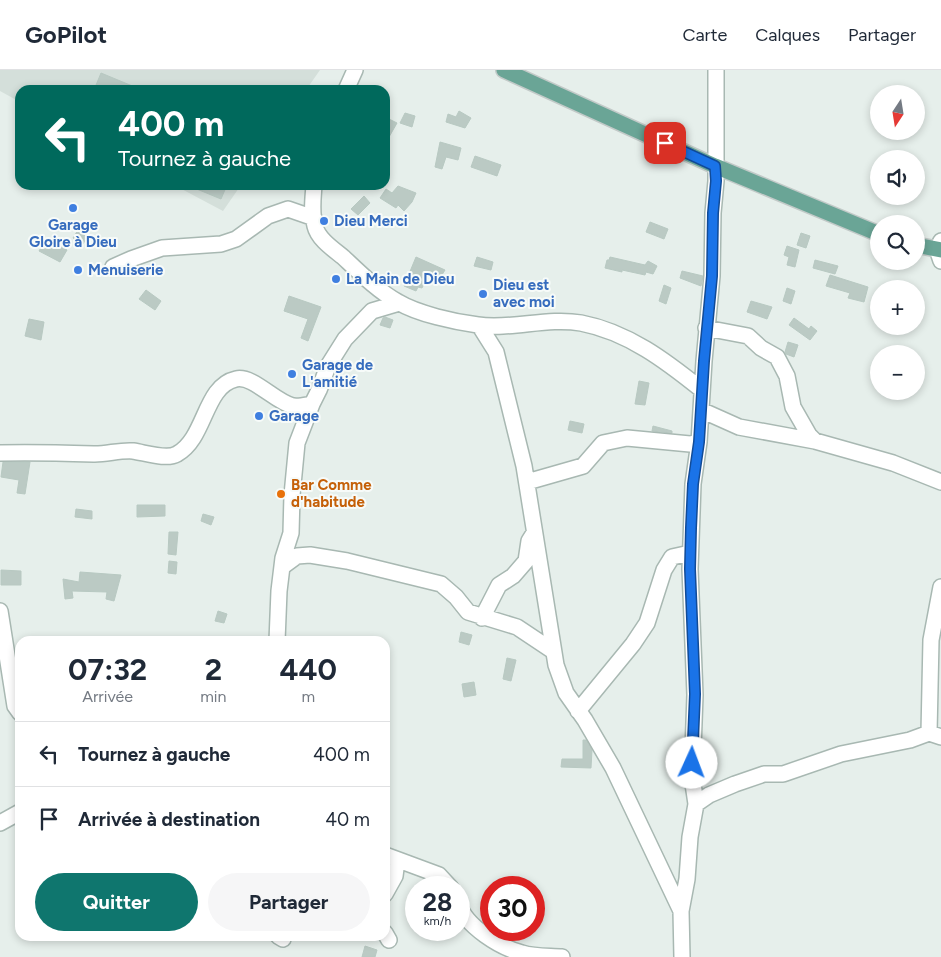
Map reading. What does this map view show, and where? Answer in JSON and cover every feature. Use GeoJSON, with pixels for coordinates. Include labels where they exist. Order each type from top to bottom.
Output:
{"type":"FeatureCollection","features":[{"type":"Feature","properties":{"kind":"main road"},"geometry":{"type":"LineString","coordinates":[[504,70],[715,166],[870,230]]}},
{"type":"Feature","properties":{"kind":"main road"},"geometry":{"type":"LineString","coordinates":[[925,247],[940,250]]}},
{"type":"Feature","properties":{"kind":"street"},"geometry":{"type":"LineString","coordinates":[[348,85],[355,70]]}},
{"type":"Feature","properties":{"kind":"street"},"geometry":{"type":"LineString","coordinates":[[682,957],[681,911],[696,804],[692,778],[695,694],[690,553],[693,484],[699,442],[706,328],[712,276],[713,213],[716,181],[716,70]]}},
{"type":"Feature","properties":{"kind":"street"},"geometry":{"type":"LineString","coordinates":[[314,190],[312,209],[315,228],[326,242],[374,286],[399,303],[423,313],[479,325],[504,326],[567,322],[603,329],[640,345],[671,365],[702,390]]}},
{"type":"Feature","properties":{"kind":"street"},"geometry":{"type":"LineString","coordinates":[[113,267],[162,248],[221,244],[236,239],[268,216],[288,210],[314,218]]}},
{"type":"Feature","properties":{"kind":"street"},"geometry":{"type":"LineString","coordinates":[[372,312],[374,286]]}},
{"type":"Feature","properties":{"kind":"street"},"geometry":{"type":"LineString","coordinates":[[277,636],[279,592],[282,567],[291,533],[292,495],[298,443],[312,404],[328,366],[345,339],[372,312],[399,303]]}},
{"type":"Feature","properties":{"kind":"street"},"geometry":{"type":"LineString","coordinates":[[479,325],[498,358],[528,482],[556,665],[566,693],[613,768],[681,911]]}},
{"type":"Feature","properties":{"kind":"street"},"geometry":{"type":"LineString","coordinates":[[706,328],[748,336],[761,348],[777,356],[787,376],[793,407],[809,435],[815,441]]}},
{"type":"Feature","properties":{"kind":"street"},"geometry":{"type":"LineString","coordinates":[[0,453],[98,454],[128,451],[153,454],[166,458],[177,455],[194,438],[218,389],[225,382],[238,378],[248,380],[285,403],[295,406],[312,404]]}},
{"type":"Feature","properties":{"kind":"street"},"geometry":{"type":"LineString","coordinates":[[701,410],[739,427],[815,441],[893,463],[941,482]]}},
{"type":"Feature","properties":{"kind":"street"},"geometry":{"type":"LineString","coordinates":[[528,482],[582,466],[603,443],[627,438],[690,444],[699,442]]}},
{"type":"Feature","properties":{"kind":"street"},"geometry":{"type":"LineString","coordinates":[[482,618],[499,585],[513,576],[526,560],[529,541],[536,531]]}},
{"type":"Feature","properties":{"kind":"street"},"geometry":{"type":"LineString","coordinates":[[578,711],[633,644],[647,623],[664,570],[672,557],[690,553]]}},
{"type":"Feature","properties":{"kind":"street"},"geometry":{"type":"LineString","coordinates":[[282,567],[297,556],[310,555],[346,561],[441,584],[456,597],[468,612],[482,618],[516,627],[553,651]]}},
{"type":"Feature","properties":{"kind":"street"},"geometry":{"type":"LineString","coordinates":[[696,804],[709,795],[764,774],[783,774],[841,754],[935,735],[931,640],[941,587]]}},
{"type":"Feature","properties":{"kind":"street"},"geometry":{"type":"LineString","coordinates":[[0,611],[15,706]]}},
{"type":"Feature","properties":{"kind":"street"},"geometry":{"type":"LineString","coordinates":[[0,823],[15,815]]}},
{"type":"Feature","properties":{"kind":"street"},"geometry":{"type":"LineString","coordinates":[[390,885],[395,876],[391,858],[413,864],[440,876]]}},
{"type":"Feature","properties":{"kind":"street"},"geometry":{"type":"LineString","coordinates":[[470,922],[502,946],[524,954],[562,957]]}},
{"type":"Feature","properties":{"kind":"shaded area"},"geometry":{"type":"Polygon","coordinates":[[[0,70],[320,70],[310,85],[15,85],[15,99],[0,91],[0,70]]]}},
{"type":"Feature","properties":{"kind":"shaded area"},"geometry":{"type":"Polygon","coordinates":[[[183,190],[238,190],[223,211],[183,190]]]}},
{"type":"Feature","properties":{"kind":"building"},"geometry":{"type":"Polygon","coordinates":[[[101,73],[130,85],[96,85],[101,73]]]}},
{"type":"Feature","properties":{"kind":"building"},"geometry":{"type":"Polygon","coordinates":[[[459,111],[471,118],[465,128],[446,122],[448,114],[456,117],[459,111]]]}},
{"type":"Feature","properties":{"kind":"building"},"geometry":{"type":"Polygon","coordinates":[[[405,113],[415,116],[412,127],[400,123],[405,113]]]}},
{"type":"Feature","properties":{"kind":"building"},"geometry":{"type":"Polygon","coordinates":[[[390,120],[397,123],[390,135],[390,120]]]}},
{"type":"Feature","properties":{"kind":"building"},"geometry":{"type":"Polygon","coordinates":[[[440,142],[461,148],[458,160],[446,157],[442,169],[435,167],[440,142]]]}},
{"type":"Feature","properties":{"kind":"building"},"geometry":{"type":"Polygon","coordinates":[[[475,156],[501,165],[497,176],[471,167],[475,156]]]}},
{"type":"Feature","properties":{"kind":"building"},"geometry":{"type":"Polygon","coordinates":[[[398,186],[416,193],[412,202],[404,211],[398,205],[396,208],[380,198],[385,190],[392,193],[398,186]]]}},
{"type":"Feature","properties":{"kind":"building"},"geometry":{"type":"Polygon","coordinates":[[[199,190],[225,190],[221,199],[199,190]]]}},
{"type":"Feature","properties":{"kind":"building"},"geometry":{"type":"Polygon","coordinates":[[[364,196],[370,203],[358,215],[351,209],[364,196]]]}},
{"type":"Feature","properties":{"kind":"building"},"geometry":{"type":"Polygon","coordinates":[[[650,222],[668,229],[664,239],[646,232],[650,222]]]}},
{"type":"Feature","properties":{"kind":"building"},"geometry":{"type":"Polygon","coordinates":[[[78,230],[88,236],[83,244],[73,238],[78,230]]]}},
{"type":"Feature","properties":{"kind":"building"},"geometry":{"type":"Polygon","coordinates":[[[801,233],[810,236],[806,248],[797,245],[801,233]]]}},
{"type":"Feature","properties":{"kind":"building"},"geometry":{"type":"Polygon","coordinates":[[[46,239],[67,250],[60,262],[39,251],[46,239]]]}},
{"type":"Feature","properties":{"kind":"building"},"geometry":{"type":"Polygon","coordinates":[[[787,246],[799,250],[795,267],[787,265],[789,257],[784,255],[787,246]]]}},
{"type":"Feature","properties":{"kind":"building"},"geometry":{"type":"Polygon","coordinates":[[[416,257],[445,270],[440,278],[429,273],[422,288],[418,287],[416,291],[404,286],[416,257]]]}},
{"type":"Feature","properties":{"kind":"building"},"geometry":{"type":"Polygon","coordinates":[[[477,257],[493,262],[491,270],[474,266],[477,257]]]}},
{"type":"Feature","properties":{"kind":"building"},"geometry":{"type":"Polygon","coordinates":[[[610,257],[645,265],[648,261],[657,266],[653,274],[646,272],[645,275],[622,270],[622,272],[605,268],[610,257]]]}},
{"type":"Feature","properties":{"kind":"building"},"geometry":{"type":"Polygon","coordinates":[[[815,260],[838,266],[835,274],[813,268],[815,260]]]}},
{"type":"Feature","properties":{"kind":"building"},"geometry":{"type":"Polygon","coordinates":[[[682,271],[703,276],[701,286],[680,278],[682,271]]]}},
{"type":"Feature","properties":{"kind":"building"},"geometry":{"type":"Polygon","coordinates":[[[830,275],[868,287],[864,302],[848,298],[850,293],[826,286],[830,275]]]}},
{"type":"Feature","properties":{"kind":"building"},"geometry":{"type":"Polygon","coordinates":[[[664,285],[671,288],[666,304],[659,301],[664,285]]]}},
{"type":"Feature","properties":{"kind":"building"},"geometry":{"type":"Polygon","coordinates":[[[787,288],[795,291],[791,304],[783,301],[787,288]]]}},
{"type":"Feature","properties":{"kind":"building"},"geometry":{"type":"Polygon","coordinates":[[[146,290],[161,301],[155,310],[139,299],[146,290]]]}},
{"type":"Feature","properties":{"kind":"building"},"geometry":{"type":"Polygon","coordinates":[[[289,296],[321,307],[308,341],[301,338],[308,319],[284,311],[289,296]]]}},
{"type":"Feature","properties":{"kind":"building"},"geometry":{"type":"Polygon","coordinates":[[[751,301],[772,307],[767,319],[747,312],[751,301]]]}},
{"type":"Feature","properties":{"kind":"building"},"geometry":{"type":"Polygon","coordinates":[[[385,317],[393,320],[390,328],[380,325],[385,317]]]}},
{"type":"Feature","properties":{"kind":"building"},"geometry":{"type":"Polygon","coordinates":[[[794,318],[809,329],[811,326],[817,331],[810,340],[789,325],[794,318]]]}},
{"type":"Feature","properties":{"kind":"building"},"geometry":{"type":"Polygon","coordinates":[[[29,319],[44,322],[41,340],[25,336],[29,319]]]}},
{"type":"Feature","properties":{"kind":"building"},"geometry":{"type":"Polygon","coordinates":[[[788,342],[798,345],[794,357],[785,352],[788,342]]]}},
{"type":"Feature","properties":{"kind":"building"},"geometry":{"type":"Polygon","coordinates":[[[639,381],[649,383],[645,405],[635,404],[639,381]]]}},
{"type":"Feature","properties":{"kind":"building"},"geometry":{"type":"Polygon","coordinates":[[[570,421],[584,424],[582,433],[568,430],[570,421]]]}},
{"type":"Feature","properties":{"kind":"building"},"geometry":{"type":"Polygon","coordinates":[[[653,426],[672,431],[672,433],[652,431],[653,426]]]}},
{"type":"Feature","properties":{"kind":"building"},"geometry":{"type":"Polygon","coordinates":[[[3,462],[30,462],[25,494],[17,493],[19,480],[1,477],[3,462]]]}},
{"type":"Feature","properties":{"kind":"building"},"geometry":{"type":"Polygon","coordinates":[[[137,505],[165,505],[165,516],[137,517],[137,505]]]}},
{"type":"Feature","properties":{"kind":"building"},"geometry":{"type":"Polygon","coordinates":[[[76,509],[92,511],[92,519],[75,517],[76,509]]]}},
{"type":"Feature","properties":{"kind":"building"},"geometry":{"type":"Polygon","coordinates":[[[203,514],[214,517],[211,525],[201,521],[203,514]]]}},
{"type":"Feature","properties":{"kind":"building"},"geometry":{"type":"Polygon","coordinates":[[[169,532],[178,532],[176,555],[168,554],[169,532]]]}},
{"type":"Feature","properties":{"kind":"building"},"geometry":{"type":"Polygon","coordinates":[[[169,561],[177,562],[176,574],[168,573],[169,561]]]}},
{"type":"Feature","properties":{"kind":"building"},"geometry":{"type":"Polygon","coordinates":[[[1,570],[21,571],[21,585],[1,585],[1,570]]]}},
{"type":"Feature","properties":{"kind":"building"},"geometry":{"type":"Polygon","coordinates":[[[80,572],[121,575],[114,601],[106,599],[107,592],[72,591],[73,598],[65,599],[63,579],[79,582],[80,572]]]}},
{"type":"Feature","properties":{"kind":"building"},"geometry":{"type":"Polygon","coordinates":[[[218,611],[227,614],[224,623],[215,621],[218,611]]]}},
{"type":"Feature","properties":{"kind":"building"},"geometry":{"type":"Polygon","coordinates":[[[461,632],[472,635],[469,645],[459,642],[461,632]]]}},
{"type":"Feature","properties":{"kind":"building"},"geometry":{"type":"Polygon","coordinates":[[[507,658],[516,660],[511,681],[503,679],[507,658]]]}},
{"type":"Feature","properties":{"kind":"building"},"geometry":{"type":"Polygon","coordinates":[[[474,682],[476,695],[464,697],[462,684],[474,682]]]}},
{"type":"Feature","properties":{"kind":"building"},"geometry":{"type":"Polygon","coordinates":[[[583,740],[586,740],[592,750],[591,768],[561,767],[562,759],[583,759],[583,740]]]}},
{"type":"Feature","properties":{"kind":"building"},"geometry":{"type":"Polygon","coordinates":[[[365,946],[377,950],[375,957],[362,957],[365,946]]]}},
{"type":"Feature","properties":{"kind":"place","name":"Garage Gloire à Dieu"},"geometry":{"type":"Point","coordinates":[73,208]}},
{"type":"Feature","properties":{"kind":"place","name":"Dieu Merci"},"geometry":{"type":"Point","coordinates":[324,221]}},
{"type":"Feature","properties":{"kind":"place","name":"Menuiserie"},"geometry":{"type":"Point","coordinates":[78,270]}},
{"type":"Feature","properties":{"kind":"place","name":"La Main de Dieu"},"geometry":{"type":"Point","coordinates":[336,279]}},
{"type":"Feature","properties":{"kind":"place","name":"Dieu est avec moi"},"geometry":{"type":"Point","coordinates":[483,294]}},
{"type":"Feature","properties":{"kind":"place","name":"Garage de L'amitié"},"geometry":{"type":"Point","coordinates":[292,374]}},
{"type":"Feature","properties":{"kind":"place","name":"Garage"},"geometry":{"type":"Point","coordinates":[259,416]}},
{"type":"Feature","properties":{"kind":"place","name":"Bar Comme d'habitude"},"geometry":{"type":"Point","coordinates":[281,494]}},
{"type":"Feature","properties":{"kind":"route"},"geometry":{"type":"LineString","coordinates":[[665,143],[715,166],[716,181],[713,213],[712,276],[707,319],[699,442],[693,484],[691,528],[690,569],[695,694],[692,763]]}}]}
